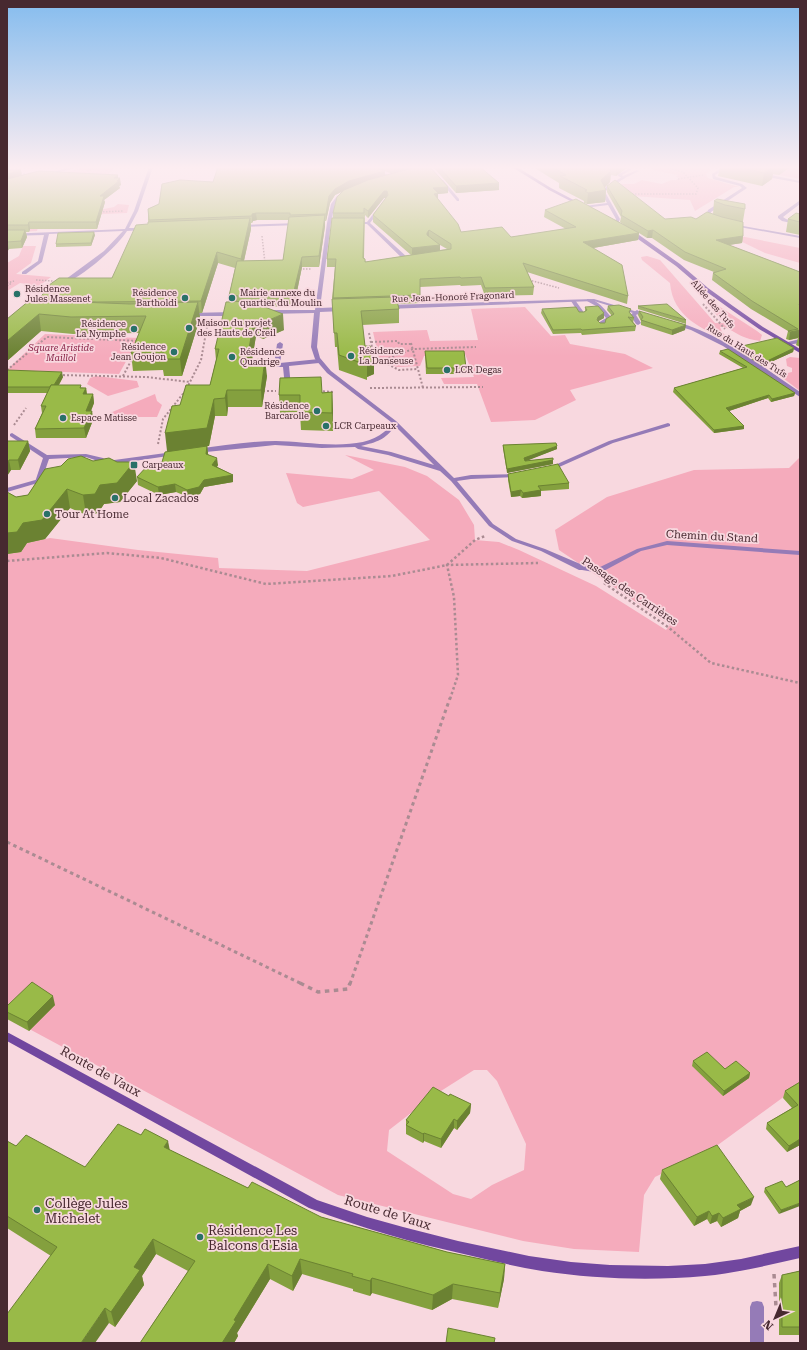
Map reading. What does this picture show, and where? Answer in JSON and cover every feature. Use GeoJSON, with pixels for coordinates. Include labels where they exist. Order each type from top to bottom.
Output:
{"type":"FeatureCollection","features":[{"type":"Feature","properties":{"kind":"main road"},"geometry":{"type":"LineString","coordinates":[[628,230],[673,261],[723,302],[800,351]]}},
{"type":"Feature","properties":{"kind":"main road","name":"Route de Vaux"},"geometry":{"type":"LineString","coordinates":[[7,1036],[313,1204],[339,1214],[394,1231],[525,1262],[581,1269],[650,1271],[705,1270],[750,1263],[800,1252]]}},
{"type":"Feature","properties":{"kind":"street"},"geometry":{"type":"LineString","coordinates":[[7,235],[127,230]]}},
{"type":"Feature","properties":{"kind":"street"},"geometry":{"type":"LineString","coordinates":[[60,286],[105,254],[121,239],[127,230]]}},
{"type":"Feature","properties":{"kind":"street"},"geometry":{"type":"LineString","coordinates":[[280,344],[277,365],[319,361],[314,348],[328,230]]}},
{"type":"Feature","properties":{"kind":"street"},"geometry":{"type":"LineString","coordinates":[[375,230],[407,260],[414,259]]}},
{"type":"Feature","properties":{"kind":"street"},"geometry":{"type":"LineString","coordinates":[[763,230],[800,237]]}},
{"type":"Feature","properties":{"kind":"street"},"geometry":{"type":"LineString","coordinates":[[24,273],[40,262],[47,233]]}},
{"type":"Feature","properties":{"kind":"street"},"geometry":{"type":"LineString","coordinates":[[589,300],[603,302],[653,318]]}},
{"type":"Feature","properties":{"kind":"street"},"geometry":{"type":"LineString","coordinates":[[589,300],[598,305],[609,318],[601,323],[603,325]]}},
{"type":"Feature","properties":{"kind":"street","name":"Rue Jean-Honoré Fragonard"},"geometry":{"type":"LineString","coordinates":[[385,307],[589,300]]}},
{"type":"Feature","properties":{"kind":"street"},"geometry":{"type":"LineString","coordinates":[[573,301],[582,314]]}},
{"type":"Feature","properties":{"kind":"street"},"geometry":{"type":"LineString","coordinates":[[262,313],[346,308]]}},
{"type":"Feature","properties":{"kind":"street"},"geometry":{"type":"LineString","coordinates":[[637,312],[633,315],[638,323]]}},
{"type":"Feature","properties":{"kind":"street"},"geometry":{"type":"LineString","coordinates":[[179,316],[238,313]]}},
{"type":"Feature","properties":{"kind":"street","name":"Rue du Haut des Tufs"},"geometry":{"type":"LineString","coordinates":[[674,323],[694,329],[741,356],[800,396]]}},
{"type":"Feature","properties":{"kind":"street"},"geometry":{"type":"LineString","coordinates":[[787,344],[800,341]]}},
{"type":"Feature","properties":{"kind":"street","name":"Passage des Carrières"},"geometry":{"type":"LineString","coordinates":[[319,361],[352,390],[394,422],[453,480],[486,520],[497,530],[514,540],[543,550],[582,568]]}},
{"type":"Feature","properties":{"kind":"street"},"geometry":{"type":"LineString","coordinates":[[286,365],[288,391]]}},
{"type":"Feature","properties":{"kind":"street"},"geometry":{"type":"LineString","coordinates":[[347,446],[360,445],[381,437],[390,430],[394,422]]}},
{"type":"Feature","properties":{"kind":"street"},"geometry":{"type":"LineString","coordinates":[[540,470],[555,467],[611,442],[668,425]]}},
{"type":"Feature","properties":{"kind":"street"},"geometry":{"type":"LineString","coordinates":[[12,435],[46,457],[91,455],[100,458],[107,463]]}},
{"type":"Feature","properties":{"kind":"street"},"geometry":{"type":"LineString","coordinates":[[193,452],[254,444],[277,443],[347,446],[378,450],[442,469]]}},
{"type":"Feature","properties":{"kind":"street"},"geometry":{"type":"LineString","coordinates":[[96,464],[177,454]]}},
{"type":"Feature","properties":{"kind":"street"},"geometry":{"type":"LineString","coordinates":[[38,482],[46,457]]}},
{"type":"Feature","properties":{"kind":"street"},"geometry":{"type":"LineString","coordinates":[[453,480],[471,477],[512,476],[526,473]]}},
{"type":"Feature","properties":{"kind":"street"},"geometry":{"type":"LineString","coordinates":[[7,490],[50,478]]}},
{"type":"Feature","properties":{"kind":"street","name":"Chemin du Stand"},"geometry":{"type":"LineString","coordinates":[[582,568],[597,571],[639,550],[667,543],[800,553]]}},
{"type":"Feature","properties":{"kind":"street"},"geometry":{"type":"LineString","coordinates":[[757,1307],[757,1343]]}},
{"type":"Feature","properties":{"kind":"path"},"geometry":{"type":"LineString","coordinates":[[262,235],[265,269]]}},
{"type":"Feature","properties":{"kind":"path"},"geometry":{"type":"LineString","coordinates":[[300,269],[323,269]]}},
{"type":"Feature","properties":{"kind":"path"},"geometry":{"type":"LineString","coordinates":[[31,280],[66,282]]}},
{"type":"Feature","properties":{"kind":"path"},"geometry":{"type":"LineString","coordinates":[[528,280],[562,289]]}},
{"type":"Feature","properties":{"kind":"path"},"geometry":{"type":"LineString","coordinates":[[7,286],[14,281]]}},
{"type":"Feature","properties":{"kind":"path","name":"Allée des Tufs"},"geometry":{"type":"LineString","coordinates":[[700,300],[729,334]]}},
{"type":"Feature","properties":{"kind":"path"},"geometry":{"type":"LineString","coordinates":[[154,457],[164,419],[186,390],[201,360],[205,333],[214,314]]}},
{"type":"Feature","properties":{"kind":"path"},"geometry":{"type":"LineString","coordinates":[[369,333],[374,357],[399,370],[418,369]]}},
{"type":"Feature","properties":{"kind":"path"},"geometry":{"type":"LineString","coordinates":[[7,370],[47,337],[141,341],[137,348]]}},
{"type":"Feature","properties":{"kind":"path"},"geometry":{"type":"LineString","coordinates":[[371,342],[398,341],[399,344],[411,343],[423,388]]}},
{"type":"Feature","properties":{"kind":"path"},"geometry":{"type":"LineString","coordinates":[[381,361],[413,349],[476,347]]}},
{"type":"Feature","properties":{"kind":"path"},"geometry":{"type":"LineString","coordinates":[[123,376],[134,355]]}},
{"type":"Feature","properties":{"kind":"path"},"geometry":{"type":"LineString","coordinates":[[52,374],[146,377],[190,382]]}},
{"type":"Feature","properties":{"kind":"path"},"geometry":{"type":"LineString","coordinates":[[317,391],[339,392],[362,388],[483,387]]}},
{"type":"Feature","properties":{"kind":"path"},"geometry":{"type":"LineString","coordinates":[[186,390],[194,390]]}},
{"type":"Feature","properties":{"kind":"path"},"geometry":{"type":"LineString","coordinates":[[257,391],[288,391]]}},
{"type":"Feature","properties":{"kind":"path"},"geometry":{"type":"LineString","coordinates":[[12,435],[11,429],[26,408]]}},
{"type":"Feature","properties":{"kind":"path"},"geometry":{"type":"LineString","coordinates":[[447,565],[475,540],[497,530]]}},
{"type":"Feature","properties":{"kind":"path"},"geometry":{"type":"LineString","coordinates":[[7,561],[107,553],[161,558],[266,584],[392,576],[447,565],[567,562]]}},
{"type":"Feature","properties":{"kind":"path"},"geometry":{"type":"LineString","coordinates":[[7,842],[318,992],[348,989],[458,675],[454,597],[447,565]]}},
{"type":"Feature","properties":{"kind":"path","name":"Passage des Carrières"},"geometry":{"type":"LineString","coordinates":[[582,568],[668,627],[711,663],[800,683]]}},
{"type":"Feature","properties":{"kind":"path"},"geometry":{"type":"LineString","coordinates":[[773,1258],[776,1315]]}},
{"type":"Feature","properties":{"kind":"green space"},"geometry":{"type":"Polygon","coordinates":[[[20,230],[37,230],[37,231],[20,232],[20,230]]]}},
{"type":"Feature","properties":{"kind":"green space"},"geometry":{"type":"Polygon","coordinates":[[[735,235],[800,248],[800,263],[765,253],[732,237],[735,235]]]}},
{"type":"Feature","properties":{"kind":"green space"},"geometry":{"type":"Polygon","coordinates":[[[23,246],[36,246],[31,263],[16,274],[51,277],[39,286],[20,283],[7,291],[7,263],[19,256],[23,246]]]}},
{"type":"Feature","properties":{"kind":"green space"},"geometry":{"type":"Polygon","coordinates":[[[647,256],[660,260],[715,323],[724,323],[713,311],[712,304],[717,305],[757,331],[762,335],[760,341],[745,338],[725,327],[720,327],[722,332],[733,343],[709,332],[691,320],[677,305],[672,295],[670,283],[642,260],[641,257],[647,256]]]}},
{"type":"Feature","properties":{"kind":"green space"},"geometry":{"type":"Polygon","coordinates":[[[525,307],[551,336],[565,335],[570,344],[625,354],[653,368],[570,390],[576,400],[535,420],[491,422],[477,384],[444,384],[441,378],[474,377],[465,354],[424,356],[420,366],[397,367],[379,359],[373,332],[427,330],[430,341],[478,340],[471,309],[525,307]]]}},
{"type":"Feature","properties":{"kind":"green space","name":"Square Aristide Maillol"},"geometry":{"type":"Polygon","coordinates":[[[45,334],[139,338],[119,374],[7,370],[45,334]]]}},
{"type":"Feature","properties":{"kind":"green space"},"geometry":{"type":"Polygon","coordinates":[[[790,357],[800,358],[800,391],[779,375],[792,372],[792,368],[787,366],[786,359],[790,357]]]}},
{"type":"Feature","properties":{"kind":"green space"},"geometry":{"type":"Polygon","coordinates":[[[96,376],[137,381],[139,387],[108,396],[87,384],[90,378],[96,376]]]}},
{"type":"Feature","properties":{"kind":"green space"},"geometry":{"type":"Polygon","coordinates":[[[155,394],[157,401],[162,405],[157,417],[122,417],[110,413],[155,394]]]}},
{"type":"Feature","properties":{"kind":"green space"},"geometry":{"type":"Polygon","coordinates":[[[345,455],[405,467],[427,476],[459,500],[474,525],[475,540],[499,542],[596,586],[666,630],[670,625],[559,550],[555,530],[607,497],[694,470],[789,468],[800,457],[800,1085],[711,1150],[655,1177],[644,1195],[639,1252],[574,1249],[523,1241],[338,1195],[7,1017],[7,554],[21,552],[27,543],[50,538],[138,550],[218,558],[219,568],[307,571],[430,540],[379,491],[303,507],[297,503],[286,473],[352,479],[374,470],[345,455]],[[474,1070],[433,1096],[389,1130],[387,1151],[453,1194],[471,1199],[492,1185],[524,1170],[526,1144],[497,1081],[487,1070],[474,1070]]]}},
{"type":"Feature","properties":{"kind":"building"},"geometry":{"type":"Polygon","coordinates":[[[7,230],[25,230],[21,241],[7,242],[7,230]]]}},
{"type":"Feature","properties":{"kind":"building"},"geometry":{"type":"Polygon","coordinates":[[[134,230],[247,230],[241,259],[217,252],[201,301],[97,302],[38,299],[44,293],[42,290],[59,278],[112,278],[134,230]]]}},
{"type":"Feature","properties":{"kind":"building"},"geometry":{"type":"Polygon","coordinates":[[[287,230],[323,230],[319,256],[302,257],[293,295],[229,296],[237,261],[283,260],[287,230]]]}},
{"type":"Feature","properties":{"kind":"building"},"geometry":{"type":"Polygon","coordinates":[[[331,230],[364,230],[363,258],[365,259],[365,262],[451,249],[451,244],[429,230],[460,230],[461,232],[477,230],[505,230],[511,237],[556,230],[633,230],[639,233],[583,242],[622,265],[628,296],[523,263],[534,287],[485,288],[481,277],[420,279],[420,295],[333,298],[336,259],[327,259],[331,230]]]}},
{"type":"Feature","properties":{"kind":"building"},"geometry":{"type":"Polygon","coordinates":[[[391,230],[429,230],[427,235],[440,245],[412,248],[391,230]]]}},
{"type":"Feature","properties":{"kind":"building"},"geometry":{"type":"Polygon","coordinates":[[[653,230],[743,230],[743,236],[716,240],[800,272],[800,330],[788,331],[798,329],[752,301],[713,273],[726,269],[685,252],[653,230]]]}},
{"type":"Feature","properties":{"kind":"building"},"geometry":{"type":"Polygon","coordinates":[[[94,232],[91,243],[56,244],[58,233],[94,232]]]}},
{"type":"Feature","properties":{"kind":"building"},"geometry":{"type":"Polygon","coordinates":[[[396,297],[399,309],[361,311],[365,346],[370,346],[374,360],[367,363],[367,365],[339,355],[337,333],[334,333],[332,299],[396,297]]]}},
{"type":"Feature","properties":{"kind":"building"},"geometry":{"type":"Polygon","coordinates":[[[30,300],[130,304],[198,302],[180,359],[162,359],[164,353],[131,353],[146,316],[71,317],[39,314],[7,341],[7,319],[30,300]]]}},
{"type":"Feature","properties":{"kind":"building"},"geometry":{"type":"Polygon","coordinates":[[[249,301],[283,314],[262,323],[254,320],[247,360],[265,359],[261,390],[227,390],[225,398],[214,399],[207,428],[165,433],[172,406],[180,405],[186,385],[210,385],[219,349],[215,349],[226,302],[249,301]]]}},
{"type":"Feature","properties":{"kind":"building"},"geometry":{"type":"Polygon","coordinates":[[[667,304],[686,320],[638,306],[667,304]]]}},
{"type":"Feature","properties":{"kind":"building"},"geometry":{"type":"Polygon","coordinates":[[[619,305],[631,309],[629,312],[634,318],[628,317],[636,326],[582,330],[553,330],[542,309],[576,307],[579,312],[584,312],[587,310],[585,307],[598,306],[604,313],[598,317],[597,320],[600,323],[605,323],[606,319],[614,314],[608,306],[619,305]]]}},
{"type":"Feature","properties":{"kind":"building"},"geometry":{"type":"Polygon","coordinates":[[[639,311],[686,325],[672,330],[641,320],[643,317],[639,311]]]}},
{"type":"Feature","properties":{"kind":"building"},"geometry":{"type":"Polygon","coordinates":[[[777,338],[794,348],[763,363],[738,347],[777,338]]]}},
{"type":"Feature","properties":{"kind":"building"},"geometry":{"type":"Polygon","coordinates":[[[728,349],[795,393],[772,399],[769,395],[726,408],[744,426],[714,430],[674,388],[747,367],[720,351],[728,349]]]}},
{"type":"Feature","properties":{"kind":"building"},"geometry":{"type":"Polygon","coordinates":[[[425,351],[464,351],[466,368],[427,368],[425,351]]]}},
{"type":"Feature","properties":{"kind":"building"},"geometry":{"type":"Polygon","coordinates":[[[7,370],[62,372],[54,385],[51,385],[50,387],[7,387],[7,370]]]}},
{"type":"Feature","properties":{"kind":"building"},"geometry":{"type":"Polygon","coordinates":[[[321,377],[322,393],[332,392],[332,413],[300,412],[300,395],[279,395],[280,378],[321,377]]]}},
{"type":"Feature","properties":{"kind":"building"},"geometry":{"type":"Polygon","coordinates":[[[51,385],[81,385],[80,388],[86,388],[83,394],[93,394],[86,411],[92,411],[84,428],[35,429],[46,406],[41,406],[51,385]]]}},
{"type":"Feature","properties":{"kind":"building"},"geometry":{"type":"Polygon","coordinates":[[[7,441],[28,441],[18,460],[9,460],[7,464],[7,441]]]}},
{"type":"Feature","properties":{"kind":"building"},"geometry":{"type":"Polygon","coordinates":[[[556,443],[557,446],[524,458],[525,461],[553,458],[553,460],[507,469],[503,445],[556,443]]]}},
{"type":"Feature","properties":{"kind":"building"},"geometry":{"type":"Polygon","coordinates":[[[207,446],[206,454],[217,458],[212,465],[233,475],[204,480],[199,487],[187,490],[175,484],[158,487],[137,477],[149,464],[162,462],[165,452],[207,446]]]}},
{"type":"Feature","properties":{"kind":"building"},"geometry":{"type":"Polygon","coordinates":[[[81,456],[93,461],[109,458],[117,462],[134,462],[117,483],[100,485],[95,494],[83,495],[67,489],[42,520],[23,523],[17,532],[7,533],[7,492],[16,497],[28,495],[45,469],[61,466],[68,459],[81,456]]]}},
{"type":"Feature","properties":{"kind":"building"},"geometry":{"type":"Polygon","coordinates":[[[558,464],[569,483],[538,486],[541,490],[523,493],[521,490],[511,492],[508,474],[558,464]]]}},
{"type":"Feature","properties":{"kind":"building"},"geometry":{"type":"Polygon","coordinates":[[[32,982],[53,996],[27,1022],[7,1012],[7,1006],[32,982]]]}},
{"type":"Feature","properties":{"kind":"building"},"geometry":{"type":"Polygon","coordinates":[[[707,1052],[725,1069],[736,1061],[750,1073],[724,1091],[693,1061],[707,1052]]]}},
{"type":"Feature","properties":{"kind":"building"},"geometry":{"type":"Polygon","coordinates":[[[800,1082],[800,1139],[789,1146],[767,1123],[798,1105],[785,1091],[800,1082]]]}},
{"type":"Feature","properties":{"kind":"building"},"geometry":{"type":"Polygon","coordinates":[[[433,1087],[449,1096],[450,1094],[471,1104],[457,1121],[454,1119],[441,1139],[424,1133],[423,1134],[406,1125],[409,1122],[406,1120],[433,1087]]]}},
{"type":"Feature","properties":{"kind":"building"},"geometry":{"type":"Polygon","coordinates":[[[118,1124],[141,1135],[145,1129],[168,1141],[164,1147],[248,1188],[252,1182],[321,1217],[447,1252],[505,1264],[500,1293],[453,1284],[433,1295],[372,1278],[370,1281],[352,1276],[353,1274],[300,1259],[292,1276],[268,1264],[234,1320],[236,1321],[222,1343],[140,1343],[195,1261],[153,1239],[134,1267],[140,1270],[111,1312],[105,1308],[81,1343],[7,1343],[7,1314],[57,1247],[7,1216],[7,1141],[16,1146],[26,1135],[85,1167],[118,1124]]]}},
{"type":"Feature","properties":{"kind":"building"},"geometry":{"type":"Polygon","coordinates":[[[717,1145],[754,1197],[737,1205],[741,1209],[723,1218],[719,1213],[712,1216],[709,1211],[697,1217],[662,1170],[717,1145]]]}},
{"type":"Feature","properties":{"kind":"building"},"geometry":{"type":"Polygon","coordinates":[[[800,1180],[800,1203],[781,1210],[765,1188],[782,1181],[786,1187],[800,1180]]]}},
{"type":"Feature","properties":{"kind":"building"},"geometry":{"type":"Polygon","coordinates":[[[800,1271],[800,1327],[782,1327],[782,1275],[800,1271]]]}},
{"type":"Feature","properties":{"kind":"building"},"geometry":{"type":"Polygon","coordinates":[[[448,1328],[495,1338],[494,1343],[446,1343],[448,1328]]]}},
{"type":"Feature","properties":{"kind":"place","name":"Résidence Jules Massenet"},"geometry":{"type":"Point","coordinates":[17,294]}},
{"type":"Feature","properties":{"kind":"place","name":"Résidence Bartholdi"},"geometry":{"type":"Point","coordinates":[185,298]}},
{"type":"Feature","properties":{"kind":"place","name":"Mairie annexe du quartier du Moulin"},"geometry":{"type":"Point","coordinates":[232,298]}},
{"type":"Feature","properties":{"kind":"place","name":"Maison du projet des Hauts de Creil"},"geometry":{"type":"Point","coordinates":[189,328]}},
{"type":"Feature","properties":{"kind":"place","name":"Résidence La Nymphe"},"geometry":{"type":"Point","coordinates":[134,329]}},
{"type":"Feature","properties":{"kind":"place","name":"Résidence Jean Goujon"},"geometry":{"type":"Point","coordinates":[174,352]}},
{"type":"Feature","properties":{"kind":"place","name":"Résidence La Danseuse"},"geometry":{"type":"Point","coordinates":[351,356]}},
{"type":"Feature","properties":{"kind":"place","name":"Résidence Quadrige"},"geometry":{"type":"Point","coordinates":[232,357]}},
{"type":"Feature","properties":{"kind":"place","name":"LCR Degas"},"geometry":{"type":"Point","coordinates":[447,370]}},
{"type":"Feature","properties":{"kind":"place","name":"Résidence Barcarolle"},"geometry":{"type":"Point","coordinates":[317,411]}},
{"type":"Feature","properties":{"kind":"place","name":"Espace Matisse"},"geometry":{"type":"Point","coordinates":[63,418]}},
{"type":"Feature","properties":{"kind":"place","name":"LCR Carpeaux"},"geometry":{"type":"Point","coordinates":[326,426]}},
{"type":"Feature","properties":{"kind":"place","name":"Carpeaux"},"geometry":{"type":"Point","coordinates":[134,465]}},
{"type":"Feature","properties":{"kind":"place","name":"Local Zacados"},"geometry":{"type":"Point","coordinates":[115,498]}},
{"type":"Feature","properties":{"kind":"place","name":"Tour At Home"},"geometry":{"type":"Point","coordinates":[47,514]}},
{"type":"Feature","properties":{"kind":"place","name":"Collège Jules Michelet"},"geometry":{"type":"Point","coordinates":[37,1210]}},
{"type":"Feature","properties":{"kind":"place","name":"Résidence Les Balcons d'Esia"},"geometry":{"type":"Point","coordinates":[200,1237]}}]}
